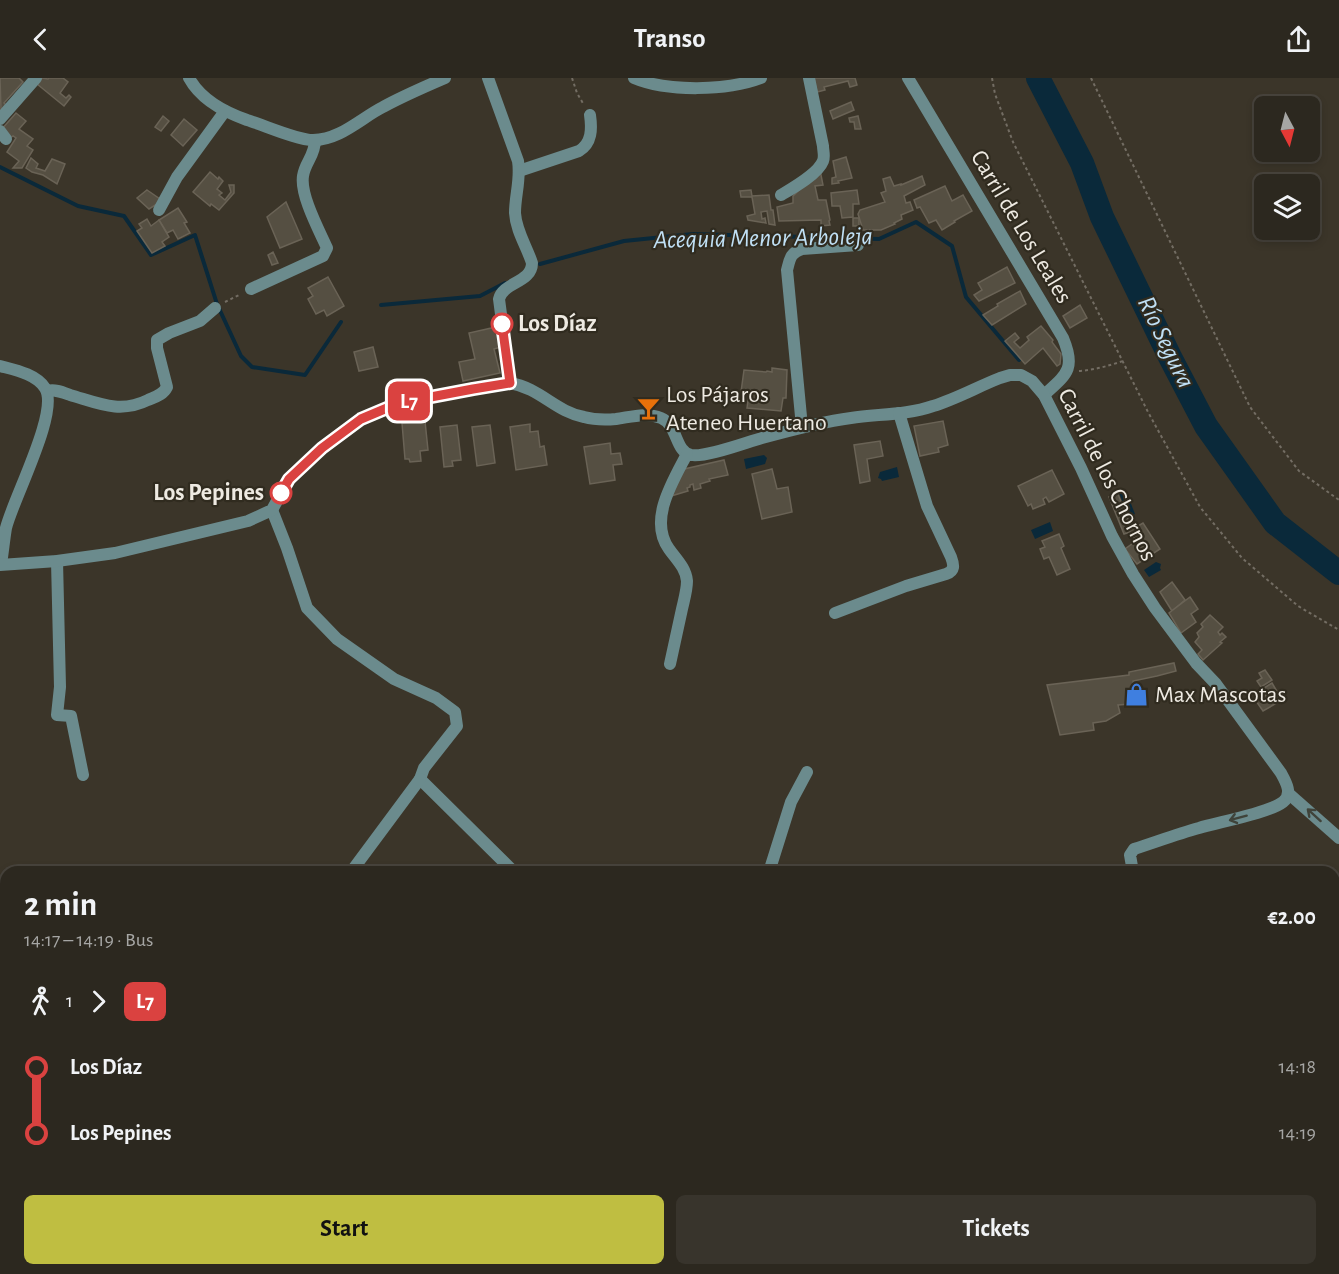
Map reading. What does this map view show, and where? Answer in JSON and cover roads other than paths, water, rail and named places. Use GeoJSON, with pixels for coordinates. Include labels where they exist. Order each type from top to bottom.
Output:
{"type":"FeatureCollection","features":[{"type":"Feature","properties":{"kind":"street"},"geometry":{"type":"LineString","coordinates":[[0,119],[36,78]]}},
{"type":"Feature","properties":{"kind":"street"},"geometry":{"type":"LineString","coordinates":[[189,78],[204,96],[225,111],[294,136],[315,140],[348,129],[376,110],[446,78]]}},
{"type":"Feature","properties":{"kind":"street"},"geometry":{"type":"LineString","coordinates":[[488,78],[518,161],[515,214],[532,268],[530,273],[504,290],[499,299],[510,383]]}},
{"type":"Feature","properties":{"kind":"street"},"geometry":{"type":"LineString","coordinates":[[634,78],[660,85],[724,87],[761,78]]}},
{"type":"Feature","properties":{"kind":"street"},"geometry":{"type":"LineString","coordinates":[[781,195],[798,185],[823,162],[823,146],[809,78]]}},
{"type":"Feature","properties":{"kind":"street","name":"Carril de Los Leales"},"geometry":{"type":"LineString","coordinates":[[908,78],[1063,338],[1070,362],[1068,370],[1059,382],[1044,395]]}},
{"type":"Feature","properties":{"kind":"street"},"geometry":{"type":"LineString","coordinates":[[159,210],[177,177],[225,111]]}},
{"type":"Feature","properties":{"kind":"street"},"geometry":{"type":"LineString","coordinates":[[519,171],[585,148],[591,131],[590,115]]}},
{"type":"Feature","properties":{"kind":"street"},"geometry":{"type":"LineString","coordinates":[[251,289],[323,256],[327,248],[305,196],[303,181],[304,170],[314,151],[315,140]]}},
{"type":"Feature","properties":{"kind":"street"},"geometry":{"type":"LineString","coordinates":[[802,428],[787,270],[790,258],[802,249],[858,245]]}},
{"type":"Feature","properties":{"kind":"street"},"geometry":{"type":"LineString","coordinates":[[47,391],[58,391],[112,407],[132,407],[152,399],[163,393],[167,387],[157,340],[200,321],[218,306]]}},
{"type":"Feature","properties":{"kind":"street"},"geometry":{"type":"LineString","coordinates":[[0,366],[38,380],[47,391],[48,398],[47,414],[39,439],[6,526],[1,565],[57,561],[115,553],[248,521],[272,510],[289,479],[322,448],[361,419],[399,403],[510,383],[533,390],[574,415],[601,420],[649,415],[666,420],[687,454],[660,520],[660,530],[666,546],[683,568],[687,583],[670,664]]}},
{"type":"Feature","properties":{"kind":"street","name":"Carril de los Chornos"},"geometry":{"type":"LineString","coordinates":[[687,454],[700,455],[849,418],[899,413],[932,406],[991,381],[1010,375],[1022,375],[1032,381],[1044,395],[1112,536],[1133,574],[1169,627],[1196,663],[1216,684],[1281,773],[1287,784],[1288,793]]}},
{"type":"Feature","properties":{"kind":"street"},"geometry":{"type":"LineString","coordinates":[[835,613],[906,586],[946,574],[953,569],[951,557],[927,506],[899,413]]}},
{"type":"Feature","properties":{"kind":"street"},"geometry":{"type":"LineString","coordinates":[[272,510],[307,608],[337,639],[394,680],[436,698],[455,712],[457,726],[424,768],[420,779],[355,866]]}},
{"type":"Feature","properties":{"kind":"street"},"geometry":{"type":"LineString","coordinates":[[57,561],[60,687],[57,715],[71,716],[83,775]]}},
{"type":"Feature","properties":{"kind":"street"},"geometry":{"type":"LineString","coordinates":[[771,866],[791,802],[807,772]]}},
{"type":"Feature","properties":{"kind":"street"},"geometry":{"type":"LineString","coordinates":[[420,779],[508,866]]}},
{"type":"Feature","properties":{"kind":"street"},"geometry":{"type":"LineString","coordinates":[[1132,866],[1130,855],[1134,849],[1272,808],[1284,801],[1288,793],[1339,838]]}},
{"type":"Feature","properties":{"kind":"water"},"geometry":{"type":"Polygon","coordinates":[[[764,455],[767,458],[765,464],[746,469],[744,459],[764,455]]]}},
{"type":"Feature","properties":{"kind":"water"},"geometry":{"type":"Polygon","coordinates":[[[897,467],[899,477],[882,481],[878,478],[880,472],[897,467]]]}},
{"type":"Feature","properties":{"kind":"water"},"geometry":{"type":"Polygon","coordinates":[[[1126,491],[1135,514],[1129,517],[1119,493],[1126,491]]]}},
{"type":"Feature","properties":{"kind":"water"},"geometry":{"type":"Polygon","coordinates":[[[1050,522],[1053,531],[1035,539],[1031,530],[1050,522]]]}},
{"type":"Feature","properties":{"kind":"water"},"geometry":{"type":"Polygon","coordinates":[[[1156,562],[1161,564],[1161,570],[1149,577],[1144,570],[1156,562]]]}},
{"type":"Feature","properties":{"kind":"waterway","name":"Río Segura"},"geometry":{"type":"LineString","coordinates":[[1038,78],[1082,163],[1102,217],[1206,426],[1275,523],[1339,573]]}},
{"type":"Feature","properties":{"kind":"waterway","name":"Acequia Menor Arboleja"},"geometry":{"type":"LineString","coordinates":[[0,167],[78,206],[124,216],[151,255],[195,235],[217,304],[241,356],[252,367],[305,375],[341,322]]}},
{"type":"Feature","properties":{"kind":"waterway","name":"Acequia Menor Arboleja"},"geometry":{"type":"LineString","coordinates":[[540,264],[624,241],[693,234],[879,239],[916,222],[952,246],[966,297],[1019,360]]}},
{"type":"Feature","properties":{"kind":"waterway","name":"Acequia Menor Arboleja"},"geometry":{"type":"LineString","coordinates":[[381,305],[480,296],[505,283]]}},
{"type":"Feature","properties":{"kind":"place","name":"Los Díaz"},"geometry":{"type":"Point","coordinates":[502,324]}},
{"type":"Feature","properties":{"kind":"place","name":"Los Pájaros Ateneo Huertano"},"geometry":{"type":"Point","coordinates":[648,409]}},
{"type":"Feature","properties":{"kind":"place","name":"Los Pepines"},"geometry":{"type":"Point","coordinates":[281,493]}},
{"type":"Feature","properties":{"kind":"place","name":"Max Mascotas"},"geometry":{"type":"Point","coordinates":[1137,695]}}]}
